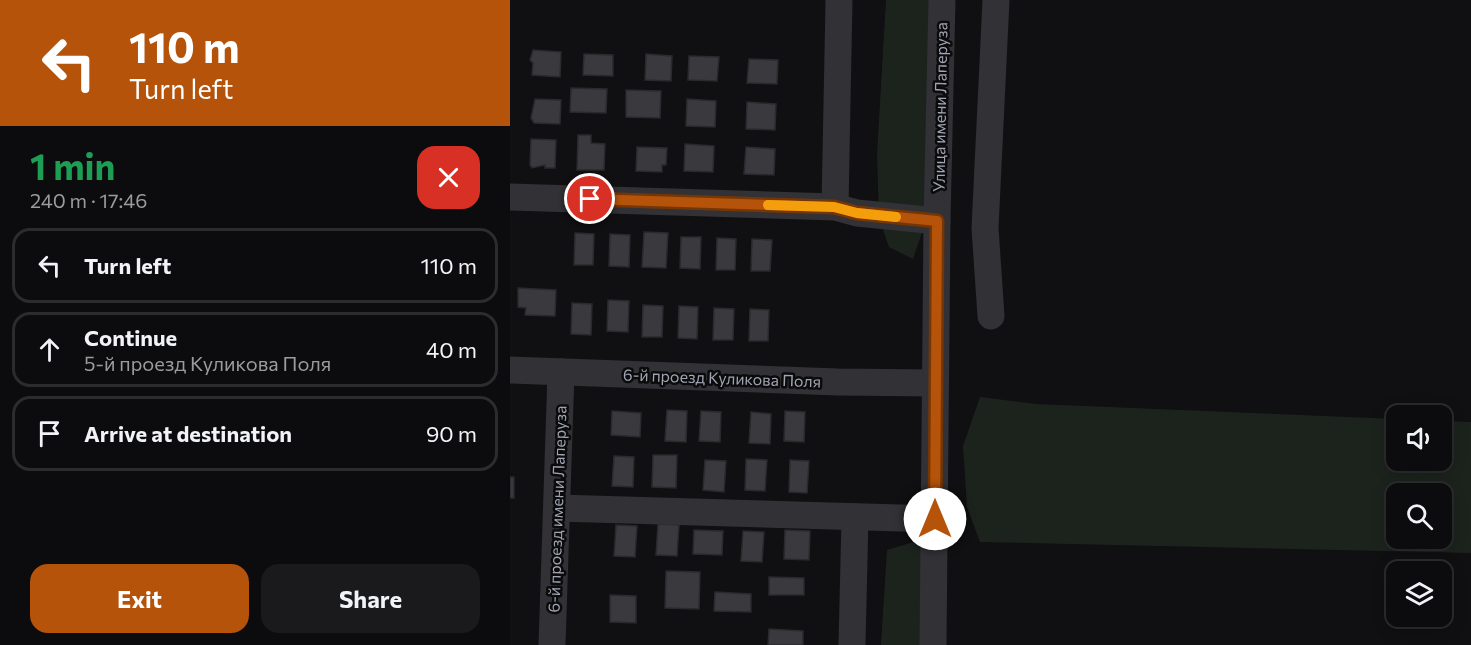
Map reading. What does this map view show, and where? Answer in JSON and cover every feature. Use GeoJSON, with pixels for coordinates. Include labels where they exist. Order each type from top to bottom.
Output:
{"type":"FeatureCollection","features":[{"type":"Feature","properties":{"kind":"street"},"geometry":{"type":"LineString","coordinates":[[834,207],[839,0]]}},
{"type":"Feature","properties":{"kind":"street","name":"Улица имени Лаперуза"},"geometry":{"type":"LineString","coordinates":[[933,645],[937,221],[942,0]]}},
{"type":"Feature","properties":{"kind":"street"},"geometry":{"type":"LineString","coordinates":[[991,316],[985,228],[996,0]]}},
{"type":"Feature","properties":{"kind":"street"},"geometry":{"type":"LineString","coordinates":[[510,197],[834,207],[857,213],[937,221]]}},
{"type":"Feature","properties":{"kind":"street","name":"6-й проезд Куликова Поля"},"geometry":{"type":"LineString","coordinates":[[510,370],[826,382],[935,383]]}},
{"type":"Feature","properties":{"kind":"street","name":"6-й проезд имени Лаперуза"},"geometry":{"type":"LineString","coordinates":[[552,645],[561,372]]}},
{"type":"Feature","properties":{"kind":"street"},"geometry":{"type":"LineString","coordinates":[[557,508],[935,519]]}},
{"type":"Feature","properties":{"kind":"street"},"geometry":{"type":"LineString","coordinates":[[852,645],[855,517]]}},
{"type":"Feature","properties":{"kind":"shaded area"},"geometry":{"type":"Polygon","coordinates":[[[886,0],[935,0],[936,191],[913,259],[889,247],[879,218],[877,154],[886,0]]]}},
{"type":"Feature","properties":{"kind":"shaded area"},"geometry":{"type":"Polygon","coordinates":[[[980,397],[1036,404],[1386,419],[1386,471],[1452,471],[1452,421],[1471,422],[1471,553],[980,542],[967,507],[963,446],[980,397]]]}},
{"type":"Feature","properties":{"kind":"shaded area"},"geometry":{"type":"Polygon","coordinates":[[[920,540],[931,552],[927,645],[881,645],[887,550],[920,540]]]}},
{"type":"Feature","properties":{"kind":"building"},"geometry":{"type":"Polygon","coordinates":[[[533,50],[561,52],[560,77],[532,75],[533,63],[530,60],[533,50]]]}},
{"type":"Feature","properties":{"kind":"building"},"geometry":{"type":"Polygon","coordinates":[[[584,54],[613,55],[613,76],[583,75],[584,54]]]}},
{"type":"Feature","properties":{"kind":"building"},"geometry":{"type":"Polygon","coordinates":[[[646,54],[672,56],[671,81],[645,80],[646,54]]]}},
{"type":"Feature","properties":{"kind":"building"},"geometry":{"type":"Polygon","coordinates":[[[689,56],[719,57],[717,81],[688,80],[689,56]]]}},
{"type":"Feature","properties":{"kind":"building"},"geometry":{"type":"Polygon","coordinates":[[[749,59],[778,60],[777,84],[747,83],[749,59]]]}},
{"type":"Feature","properties":{"kind":"building"},"geometry":{"type":"Polygon","coordinates":[[[571,88],[607,89],[606,113],[570,112],[571,88]]]}},
{"type":"Feature","properties":{"kind":"building"},"geometry":{"type":"Polygon","coordinates":[[[626,90],[661,91],[660,118],[626,117],[626,90]]]}},
{"type":"Feature","properties":{"kind":"building"},"geometry":{"type":"Polygon","coordinates":[[[535,99],[561,100],[560,124],[534,123],[531,118],[535,99]]]}},
{"type":"Feature","properties":{"kind":"building"},"geometry":{"type":"Polygon","coordinates":[[[687,99],[716,101],[715,127],[686,126],[687,99]]]}},
{"type":"Feature","properties":{"kind":"building"},"geometry":{"type":"Polygon","coordinates":[[[747,102],[776,104],[775,130],[746,129],[747,102]]]}},
{"type":"Feature","properties":{"kind":"building"},"geometry":{"type":"Polygon","coordinates":[[[578,135],[591,135],[591,143],[605,144],[604,170],[577,170],[578,135]]]}},
{"type":"Feature","properties":{"kind":"building"},"geometry":{"type":"Polygon","coordinates":[[[531,139],[556,140],[555,168],[545,168],[545,165],[532,168],[530,165],[531,139]]]}},
{"type":"Feature","properties":{"kind":"building"},"geometry":{"type":"Polygon","coordinates":[[[685,144],[714,146],[713,172],[684,171],[685,144]]]}},
{"type":"Feature","properties":{"kind":"building"},"geometry":{"type":"Polygon","coordinates":[[[637,147],[667,148],[666,165],[662,165],[662,172],[636,171],[637,147]]]}},
{"type":"Feature","properties":{"kind":"building"},"geometry":{"type":"Polygon","coordinates":[[[746,147],[775,149],[774,175],[744,174],[746,147]]]}},
{"type":"Feature","properties":{"kind":"building"},"geometry":{"type":"Polygon","coordinates":[[[644,232],[668,233],[666,268],[642,267],[644,232]]]}},
{"type":"Feature","properties":{"kind":"building"},"geometry":{"type":"Polygon","coordinates":[[[575,233],[594,234],[593,265],[574,265],[575,233]]]}},
{"type":"Feature","properties":{"kind":"building"},"geometry":{"type":"Polygon","coordinates":[[[610,234],[630,235],[629,267],[609,266],[610,234]]]}},
{"type":"Feature","properties":{"kind":"building"},"geometry":{"type":"Polygon","coordinates":[[[681,237],[701,237],[700,269],[680,268],[681,237]]]}},
{"type":"Feature","properties":{"kind":"building"},"geometry":{"type":"Polygon","coordinates":[[[717,238],[736,239],[735,270],[716,270],[717,238]]]}},
{"type":"Feature","properties":{"kind":"building"},"geometry":{"type":"Polygon","coordinates":[[[752,239],[772,240],[770,271],[751,271],[752,239]]]}},
{"type":"Feature","properties":{"kind":"building"},"geometry":{"type":"Polygon","coordinates":[[[518,288],[556,290],[555,316],[525,315],[526,308],[518,307],[518,288]]]}},
{"type":"Feature","properties":{"kind":"building"},"geometry":{"type":"Polygon","coordinates":[[[608,300],[629,301],[628,332],[607,331],[608,300]]]}},
{"type":"Feature","properties":{"kind":"building"},"geometry":{"type":"Polygon","coordinates":[[[572,303],[592,304],[591,335],[571,334],[572,303]]]}},
{"type":"Feature","properties":{"kind":"building"},"geometry":{"type":"Polygon","coordinates":[[[643,305],[663,306],[662,337],[642,337],[643,305]]]}},
{"type":"Feature","properties":{"kind":"building"},"geometry":{"type":"Polygon","coordinates":[[[679,306],[698,307],[697,339],[678,338],[679,306]]]}},
{"type":"Feature","properties":{"kind":"building"},"geometry":{"type":"Polygon","coordinates":[[[714,308],[734,309],[733,340],[713,340],[714,308]]]}},
{"type":"Feature","properties":{"kind":"building"},"geometry":{"type":"Polygon","coordinates":[[[750,309],[769,310],[768,341],[749,341],[750,309]]]}},
{"type":"Feature","properties":{"kind":"building"},"geometry":{"type":"Polygon","coordinates":[[[667,410],[687,411],[686,442],[665,441],[667,410]]]}},
{"type":"Feature","properties":{"kind":"building"},"geometry":{"type":"Polygon","coordinates":[[[612,411],[641,413],[640,437],[611,435],[612,411]]]}},
{"type":"Feature","properties":{"kind":"building"},"geometry":{"type":"Polygon","coordinates":[[[701,411],[721,412],[720,442],[699,441],[701,411]]]}},
{"type":"Feature","properties":{"kind":"building"},"geometry":{"type":"Polygon","coordinates":[[[785,411],[805,412],[804,442],[784,441],[785,411]]]}},
{"type":"Feature","properties":{"kind":"building"},"geometry":{"type":"Polygon","coordinates":[[[751,412],[771,414],[770,444],[749,443],[751,412]]]}},
{"type":"Feature","properties":{"kind":"building"},"geometry":{"type":"Polygon","coordinates":[[[653,455],[677,455],[676,488],[652,487],[653,455]]]}},
{"type":"Feature","properties":{"kind":"building"},"geometry":{"type":"Polygon","coordinates":[[[614,456],[634,457],[633,487],[612,486],[614,456]]]}},
{"type":"Feature","properties":{"kind":"building"},"geometry":{"type":"Polygon","coordinates":[[[746,459],[767,460],[765,491],[745,490],[746,459]]]}},
{"type":"Feature","properties":{"kind":"building"},"geometry":{"type":"Polygon","coordinates":[[[705,460],[726,461],[724,492],[703,490],[705,460]]]}},
{"type":"Feature","properties":{"kind":"building"},"geometry":{"type":"Polygon","coordinates":[[[790,460],[809,461],[807,493],[789,492],[790,460]]]}},
{"type":"Feature","properties":{"kind":"building"},"geometry":{"type":"Polygon","coordinates":[[[510,477],[514,477],[514,498],[510,498],[510,477]]]}},
{"type":"Feature","properties":{"kind":"building"},"geometry":{"type":"Polygon","coordinates":[[[658,524],[679,525],[677,556],[656,555],[658,524]]]}},
{"type":"Feature","properties":{"kind":"building"},"geometry":{"type":"Polygon","coordinates":[[[616,525],[637,526],[635,557],[614,556],[616,525]]]}},
{"type":"Feature","properties":{"kind":"building"},"geometry":{"type":"Polygon","coordinates":[[[694,530],[723,531],[722,555],[693,554],[694,530]]]}},
{"type":"Feature","properties":{"kind":"building"},"geometry":{"type":"Polygon","coordinates":[[[785,530],[810,531],[809,560],[784,559],[785,530]]]}},
{"type":"Feature","properties":{"kind":"building"},"geometry":{"type":"Polygon","coordinates":[[[743,531],[764,532],[762,562],[741,561],[743,531]]]}},
{"type":"Feature","properties":{"kind":"building"},"geometry":{"type":"Polygon","coordinates":[[[666,571],[700,572],[699,609],[665,608],[666,571]]]}},
{"type":"Feature","properties":{"kind":"building"},"geometry":{"type":"Polygon","coordinates":[[[769,577],[804,578],[804,595],[769,595],[769,577]]]}},
{"type":"Feature","properties":{"kind":"building"},"geometry":{"type":"Polygon","coordinates":[[[715,592],[751,594],[751,612],[714,611],[715,592]]]}},
{"type":"Feature","properties":{"kind":"building"},"geometry":{"type":"Polygon","coordinates":[[[610,595],[636,596],[636,623],[610,622],[610,595]]]}},
{"type":"Feature","properties":{"kind":"building"},"geometry":{"type":"Polygon","coordinates":[[[769,629],[803,631],[803,645],[768,645],[769,629]]]}},
{"type":"Feature","properties":{"kind":"slow traffic"},"geometry":{"type":"LineString","coordinates":[[768,205],[834,207],[857,213],[896,217]]}},
{"type":"Feature","properties":{"kind":"route"},"geometry":{"type":"LineString","coordinates":[[590,199],[834,207],[857,213],[937,221],[935,519]]}}]}
